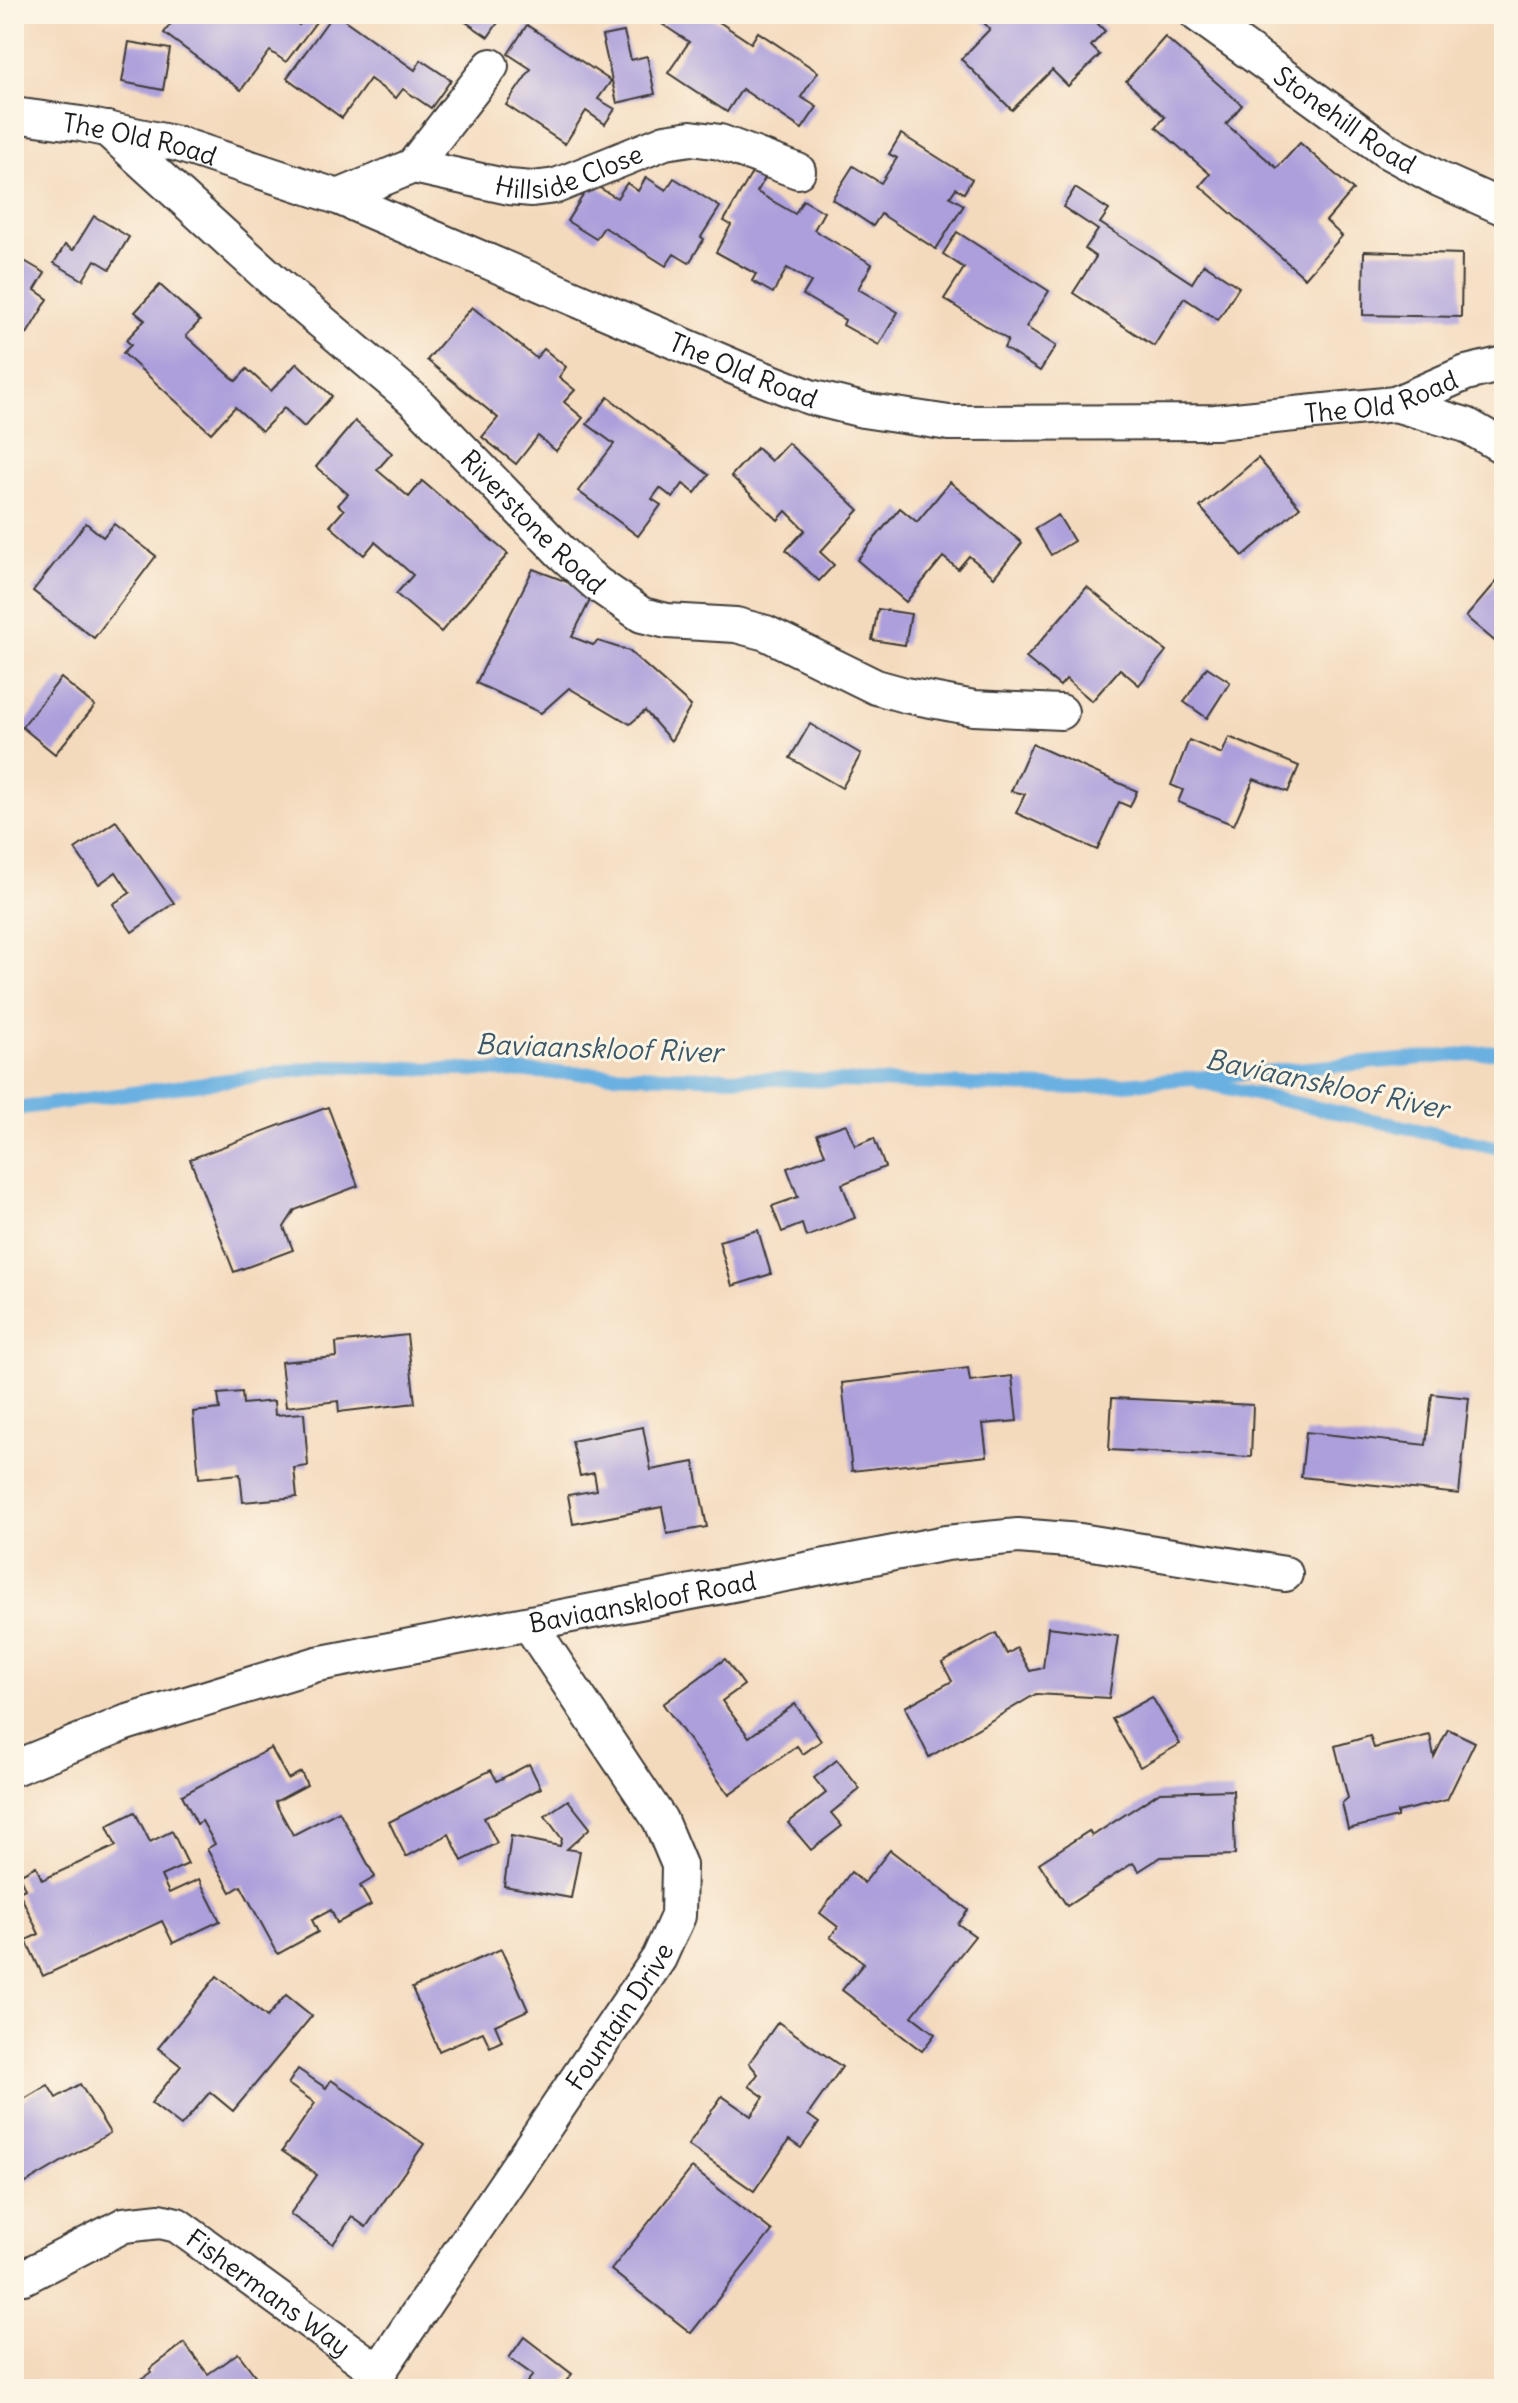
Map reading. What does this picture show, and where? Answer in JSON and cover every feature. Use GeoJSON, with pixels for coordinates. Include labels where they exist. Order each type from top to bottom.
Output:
{"type":"FeatureCollection","features":[{"type":"Feature","properties":{"kind":"street","name":"Stonehill Road"},"geometry":{"type":"LineString","coordinates":[[1197,14],[1387,151],[1441,180],[1504,208]]}},
{"type":"Feature","properties":{"kind":"street"},"geometry":{"type":"LineString","coordinates":[[338,197],[413,166],[491,66]]}},
{"type":"Feature","properties":{"kind":"street","name":"The Old Road"},"geometry":{"type":"LineString","coordinates":[[14,115],[106,128],[178,144],[338,197],[746,372],[810,397],[863,410],[949,423],[1200,422],[1395,404],[1466,373],[1504,364]]}},
{"type":"Feature","properties":{"kind":"street","name":"Riverstone Road"},"geometry":{"type":"LineString","coordinates":[[106,128],[278,285],[414,400],[561,552],[597,584],[642,615],[667,621],[736,625],[766,633],[876,687],[905,695],[974,708],[1061,712]]}},
{"type":"Feature","properties":{"kind":"street","name":"Hillside Close"},"geometry":{"type":"LineString","coordinates":[[413,166],[509,187],[532,189],[556,186],[665,142],[691,138],[720,142],[798,171]]}},
{"type":"Feature","properties":{"kind":"street"},"geometry":{"type":"LineString","coordinates":[[1395,404],[1466,425],[1504,447]]}},
{"type":"Feature","properties":{"kind":"street","name":"Baviaanskloof Road"},"geometry":{"type":"LineString","coordinates":[[14,1768],[125,1723],[317,1664],[946,1543],[1018,1536],[1080,1541],[1285,1574]]}},
{"type":"Feature","properties":{"kind":"street","name":"Fountain Drive"},"geometry":{"type":"LineString","coordinates":[[373,2381],[659,1958],[678,1916],[679,1865],[660,1820],[530,1625]]}},
{"type":"Feature","properties":{"kind":"street","name":"Fishermans Way"},"geometry":{"type":"LineString","coordinates":[[24,2277],[124,2225],[160,2221],[177,2225],[373,2381]]}},
{"type":"Feature","properties":{"kind":"building"},"geometry":{"type":"Polygon","coordinates":[[[178,14],[284,14],[299,25],[306,15],[316,22],[286,62],[270,51],[241,90],[164,33],[178,14]]]}},
{"type":"Feature","properties":{"kind":"building"},"geometry":{"type":"Polygon","coordinates":[[[333,14],[415,70],[421,60],[451,80],[431,108],[403,89],[396,98],[370,79],[342,118],[287,78],[333,14]]]}},
{"type":"Feature","properties":{"kind":"building"},"geometry":{"type":"Polygon","coordinates":[[[454,14],[504,14],[488,37],[454,14]]]}},
{"type":"Feature","properties":{"kind":"building"},"geometry":{"type":"Polygon","coordinates":[[[647,14],[707,14],[751,43],[758,32],[818,72],[801,97],[817,107],[802,129],[742,89],[727,112],[668,73],[689,42],[647,14]]]}},
{"type":"Feature","properties":{"kind":"building"},"geometry":{"type":"Polygon","coordinates":[[[990,14],[1088,14],[1105,31],[1091,46],[1100,55],[1068,86],[1052,70],[1012,110],[961,59],[990,29],[982,21],[990,14]]]}},
{"type":"Feature","properties":{"kind":"building"},"geometry":{"type":"Polygon","coordinates":[[[527,25],[611,81],[598,99],[615,109],[605,124],[586,111],[565,144],[506,105],[531,69],[508,54],[527,25]]]}},
{"type":"Feature","properties":{"kind":"building"},"geometry":{"type":"Polygon","coordinates":[[[624,32],[631,60],[647,56],[655,94],[617,103],[602,36],[624,32]]]}},
{"type":"Feature","properties":{"kind":"building"},"geometry":{"type":"Polygon","coordinates":[[[1165,37],[1242,105],[1226,124],[1277,168],[1300,143],[1353,190],[1326,221],[1342,236],[1305,278],[1200,186],[1210,174],[1156,127],[1165,117],[1126,81],[1165,37]]]}},
{"type":"Feature","properties":{"kind":"building"},"geometry":{"type":"Polygon","coordinates":[[[129,42],[170,49],[163,90],[122,82],[129,42]]]}},
{"type":"Feature","properties":{"kind":"building"},"geometry":{"type":"Polygon","coordinates":[[[901,134],[972,179],[964,193],[956,188],[950,197],[964,205],[936,249],[881,214],[873,226],[832,199],[853,166],[881,183],[897,158],[889,154],[901,134]]]}},
{"type":"Feature","properties":{"kind":"building"},"geometry":{"type":"Polygon","coordinates":[[[753,171],[765,178],[757,192],[795,214],[803,200],[824,212],[814,230],[872,264],[858,289],[898,312],[879,345],[843,325],[845,320],[803,295],[811,282],[787,268],[773,293],[752,281],[756,274],[716,252],[731,225],[724,221],[753,171]]]}},
{"type":"Feature","properties":{"kind":"building"},"geometry":{"type":"Polygon","coordinates":[[[646,177],[666,190],[674,178],[720,207],[689,263],[674,254],[666,266],[604,227],[596,239],[567,221],[591,183],[617,198],[627,183],[638,191],[646,177]]]}},
{"type":"Feature","properties":{"kind":"building"},"geometry":{"type":"Polygon","coordinates":[[[1075,188],[1109,210],[1100,223],[1192,283],[1204,264],[1239,287],[1218,320],[1184,298],[1154,346],[1073,293],[1096,257],[1085,249],[1098,230],[1063,207],[1075,188]]]}},
{"type":"Feature","properties":{"kind":"building"},"geometry":{"type":"Polygon","coordinates":[[[94,216],[129,237],[110,269],[95,260],[83,280],[54,263],[65,245],[73,250],[94,216]]]}},
{"type":"Feature","properties":{"kind":"building"},"geometry":{"type":"Polygon","coordinates":[[[957,232],[1049,291],[1026,327],[1056,346],[1040,371],[1004,348],[1008,340],[944,299],[964,268],[943,254],[957,232]]]}},
{"type":"Feature","properties":{"kind":"building"},"geometry":{"type":"Polygon","coordinates":[[[1364,251],[1462,254],[1461,317],[1363,315],[1364,251]]]}},
{"type":"Feature","properties":{"kind":"building"},"geometry":{"type":"Polygon","coordinates":[[[14,255],[45,273],[35,290],[48,299],[27,334],[14,327],[14,255]]]}},
{"type":"Feature","properties":{"kind":"building"},"geometry":{"type":"Polygon","coordinates":[[[160,285],[200,321],[186,336],[236,381],[247,369],[271,391],[297,363],[332,396],[304,427],[284,408],[262,431],[235,407],[211,433],[123,353],[131,345],[126,340],[145,320],[135,312],[160,285]]]}},
{"type":"Feature","properties":{"kind":"building"},"geometry":{"type":"Polygon","coordinates":[[[472,307],[536,358],[544,349],[566,367],[559,377],[575,390],[564,402],[583,418],[556,451],[538,436],[516,464],[482,437],[498,418],[427,360],[472,307]]]}},
{"type":"Feature","properties":{"kind":"building"},"geometry":{"type":"Polygon","coordinates":[[[608,397],[709,475],[695,493],[683,484],[673,498],[660,488],[652,499],[661,505],[638,536],[578,491],[614,444],[587,424],[608,397]]]}},
{"type":"Feature","properties":{"kind":"building"},"geometry":{"type":"Polygon","coordinates":[[[355,421],[392,453],[377,470],[409,497],[422,481],[508,554],[441,632],[396,594],[413,575],[375,542],[364,555],[330,526],[344,510],[338,505],[348,494],[316,467],[355,421]]]}},
{"type":"Feature","properties":{"kind":"building"},"geometry":{"type":"Polygon","coordinates":[[[788,443],[859,510],[820,552],[834,565],[819,581],[786,550],[805,530],[786,511],[778,520],[731,476],[757,448],[771,461],[788,443]]]}},
{"type":"Feature","properties":{"kind":"building"},"geometry":{"type":"Polygon","coordinates":[[[1258,458],[1300,507],[1243,556],[1200,507],[1258,458]]]}},
{"type":"Feature","properties":{"kind":"building"},"geometry":{"type":"Polygon","coordinates":[[[950,482],[1022,543],[994,577],[969,556],[958,569],[943,557],[906,602],[857,560],[900,508],[917,522],[950,482]]]}},
{"type":"Feature","properties":{"kind":"building"},"geometry":{"type":"Polygon","coordinates":[[[1058,515],[1074,541],[1051,555],[1035,529],[1058,515]]]}},
{"type":"Feature","properties":{"kind":"building"},"geometry":{"type":"Polygon","coordinates":[[[86,523],[103,537],[114,524],[156,556],[94,638],[33,591],[86,523]]]}},
{"type":"Feature","properties":{"kind":"building"},"geometry":{"type":"Polygon","coordinates":[[[533,569],[594,592],[572,637],[593,645],[598,641],[629,651],[691,706],[671,741],[645,711],[630,724],[569,688],[541,713],[476,683],[533,569]]]}},
{"type":"Feature","properties":{"kind":"building"},"geometry":{"type":"Polygon","coordinates":[[[1504,573],[1504,649],[1466,617],[1504,573]]]}},
{"type":"Feature","properties":{"kind":"building"},"geometry":{"type":"Polygon","coordinates":[[[1087,587],[1166,651],[1139,685],[1120,669],[1092,701],[1066,679],[1060,686],[1026,658],[1087,587]]]}},
{"type":"Feature","properties":{"kind":"building"},"geometry":{"type":"Polygon","coordinates":[[[878,609],[911,614],[905,645],[872,640],[878,609]]]}},
{"type":"Feature","properties":{"kind":"building"},"geometry":{"type":"Polygon","coordinates":[[[1207,667],[1230,682],[1207,718],[1184,702],[1207,667]]]}},
{"type":"Feature","properties":{"kind":"building"},"geometry":{"type":"Polygon","coordinates":[[[61,678],[95,706],[55,754],[22,727],[61,678]]]}},
{"type":"Feature","properties":{"kind":"building"},"geometry":{"type":"Polygon","coordinates":[[[810,724],[861,754],[842,788],[790,758],[810,724]]]}},
{"type":"Feature","properties":{"kind":"building"},"geometry":{"type":"Polygon","coordinates":[[[1229,737],[1299,766],[1288,792],[1254,779],[1234,825],[1178,802],[1183,790],[1171,785],[1189,740],[1222,754],[1229,737]]]}},
{"type":"Feature","properties":{"kind":"building"},"geometry":{"type":"Polygon","coordinates":[[[1032,744],[1137,791],[1130,807],[1119,802],[1097,850],[1016,813],[1025,794],[1011,791],[1032,744]]]}},
{"type":"Feature","properties":{"kind":"building"},"geometry":{"type":"Polygon","coordinates":[[[116,821],[174,903],[132,932],[113,904],[130,893],[116,872],[99,884],[75,849],[116,821]]]}},
{"type":"Feature","properties":{"kind":"building"},"geometry":{"type":"Polygon","coordinates":[[[328,1107],[358,1186],[295,1210],[284,1227],[293,1250],[234,1272],[190,1159],[328,1107]]]}},
{"type":"Feature","properties":{"kind":"building"},"geometry":{"type":"Polygon","coordinates":[[[846,1124],[855,1146],[874,1138],[885,1167],[842,1184],[855,1218],[806,1237],[802,1224],[782,1232],[772,1206],[798,1197],[787,1168],[825,1154],[817,1134],[846,1124]]]}},
{"type":"Feature","properties":{"kind":"building"},"geometry":{"type":"Polygon","coordinates":[[[758,1230],[771,1274],[732,1286],[719,1241],[758,1230]]]}},
{"type":"Feature","properties":{"kind":"building"},"geometry":{"type":"Polygon","coordinates":[[[407,1335],[415,1403],[339,1412],[338,1401],[286,1407],[281,1362],[337,1357],[336,1343],[407,1335]]]}},
{"type":"Feature","properties":{"kind":"building"},"geometry":{"type":"Polygon","coordinates":[[[968,1368],[970,1381],[1012,1376],[1017,1421],[983,1424],[987,1456],[852,1471],[842,1383],[968,1368]]]}},
{"type":"Feature","properties":{"kind":"building"},"geometry":{"type":"Polygon","coordinates":[[[242,1392],[243,1404],[274,1401],[275,1415],[304,1413],[308,1466],[294,1468],[297,1497],[243,1502],[240,1474],[199,1478],[193,1412],[220,1409],[218,1394],[242,1392]]]}},
{"type":"Feature","properties":{"kind":"building"},"geometry":{"type":"Polygon","coordinates":[[[1432,1394],[1469,1398],[1459,1494],[1301,1477],[1306,1432],[1426,1445],[1432,1394]]]}},
{"type":"Feature","properties":{"kind":"building"},"geometry":{"type":"Polygon","coordinates":[[[1112,1398],[1253,1405],[1251,1457],[1109,1450],[1112,1398]]]}},
{"type":"Feature","properties":{"kind":"building"},"geometry":{"type":"Polygon","coordinates":[[[643,1427],[651,1470],[694,1462],[707,1527],[667,1534],[662,1507],[573,1524],[568,1495],[597,1490],[594,1473],[580,1476],[572,1441],[643,1427]]]}},
{"type":"Feature","properties":{"kind":"building"},"geometry":{"type":"Polygon","coordinates":[[[1048,1627],[1118,1636],[1109,1698],[1036,1694],[929,1757],[905,1707],[952,1681],[942,1663],[996,1633],[1007,1654],[1017,1648],[1030,1671],[1043,1668],[1048,1627]]]}},
{"type":"Feature","properties":{"kind":"building"},"geometry":{"type":"Polygon","coordinates":[[[725,1659],[744,1685],[722,1701],[749,1737],[795,1704],[821,1741],[803,1754],[797,1746],[729,1795],[663,1704],[725,1659]]]}},
{"type":"Feature","properties":{"kind":"building"},"geometry":{"type":"Polygon","coordinates":[[[1152,1697],[1180,1744],[1140,1767],[1112,1719],[1152,1697]]]}},
{"type":"Feature","properties":{"kind":"building"},"geometry":{"type":"Polygon","coordinates":[[[1448,1729],[1475,1742],[1447,1800],[1397,1812],[1397,1817],[1348,1829],[1342,1803],[1348,1798],[1335,1746],[1370,1736],[1374,1748],[1430,1735],[1434,1757],[1448,1729]]]}},
{"type":"Feature","properties":{"kind":"building"},"geometry":{"type":"Polygon","coordinates":[[[271,1748],[288,1779],[301,1772],[307,1785],[275,1802],[293,1835],[339,1811],[375,1877],[360,1886],[371,1905],[337,1923],[331,1910],[312,1920],[318,1932],[278,1954],[241,1886],[231,1892],[207,1849],[215,1844],[202,1821],[197,1824],[182,1795],[271,1748]]]}},
{"type":"Feature","properties":{"kind":"building"},"geometry":{"type":"Polygon","coordinates":[[[837,1760],[860,1789],[831,1813],[842,1826],[811,1850],[788,1823],[826,1793],[814,1778],[837,1760]]]}},
{"type":"Feature","properties":{"kind":"building"},"geometry":{"type":"Polygon","coordinates":[[[529,1764],[541,1788],[484,1818],[497,1843],[462,1861],[449,1834],[406,1857],[389,1822],[491,1770],[497,1781],[529,1764]]]}},
{"type":"Feature","properties":{"kind":"building"},"geometry":{"type":"Polygon","coordinates":[[[1233,1790],[1235,1855],[1161,1857],[1139,1871],[1133,1863],[1067,1906],[1039,1863],[1089,1831],[1092,1836],[1160,1792],[1233,1790]]]}},
{"type":"Feature","properties":{"kind":"building"},"geometry":{"type":"Polygon","coordinates":[[[568,1800],[590,1828],[567,1849],[580,1851],[571,1898],[504,1886],[511,1836],[560,1846],[562,1839],[545,1816],[568,1800]]]}},
{"type":"Feature","properties":{"kind":"building"},"geometry":{"type":"Polygon","coordinates":[[[135,1812],[150,1842],[172,1831],[188,1864],[161,1876],[169,1893],[199,1879],[220,1921],[173,1943],[162,1921],[43,1976],[26,1940],[39,1934],[19,1892],[25,1889],[19,1875],[36,1866],[42,1880],[116,1846],[107,1826],[135,1812]]]}},
{"type":"Feature","properties":{"kind":"building"},"geometry":{"type":"Polygon","coordinates":[[[890,1850],[968,1910],[958,1924],[975,1936],[912,2016],[935,2034],[922,2051],[842,1990],[864,1963],[830,1937],[838,1927],[820,1913],[851,1872],[864,1883],[890,1850]]]}},
{"type":"Feature","properties":{"kind":"building"},"geometry":{"type":"Polygon","coordinates":[[[501,1949],[528,2010],[495,2025],[502,2041],[490,2047],[483,2032],[439,2051],[412,1988],[501,1949]]]}},
{"type":"Feature","properties":{"kind":"building"},"geometry":{"type":"Polygon","coordinates":[[[217,1976],[267,2017],[286,1995],[312,2016],[233,2111],[210,2092],[181,2126],[151,2103],[181,2066],[158,2048],[217,1976]]]}},
{"type":"Feature","properties":{"kind":"building"},"geometry":{"type":"Polygon","coordinates":[[[778,2022],[842,2067],[808,2115],[819,2123],[801,2148],[789,2140],[754,2191],[688,2145],[722,2096],[751,2116],[764,2097],[749,2086],[758,2074],[749,2063],[778,2022]]]}},
{"type":"Feature","properties":{"kind":"building"},"geometry":{"type":"Polygon","coordinates":[[[298,2069],[326,2088],[331,2080],[424,2144],[366,2227],[352,2217],[333,2244],[290,2214],[317,2175],[282,2151],[315,2103],[288,2084],[298,2069]]]}},
{"type":"Feature","properties":{"kind":"building"},"geometry":{"type":"Polygon","coordinates":[[[80,2084],[110,2133],[14,2190],[14,2105],[48,2085],[56,2098],[80,2084]]]}},
{"type":"Feature","properties":{"kind":"building"},"geometry":{"type":"Polygon","coordinates":[[[692,2168],[772,2231],[691,2333],[611,2270],[692,2168]]]}},
{"type":"Feature","properties":{"kind":"building"},"geometry":{"type":"Polygon","coordinates":[[[524,2337],[572,2374],[563,2385],[568,2389],[537,2389],[527,2382],[533,2375],[509,2358],[524,2337]]]}},
{"type":"Feature","properties":{"kind":"building"},"geometry":{"type":"Polygon","coordinates":[[[184,2343],[208,2374],[238,2353],[260,2382],[251,2389],[131,2387],[184,2343]]]}},
{"type":"Feature","properties":{"kind":"waterway","name":"Baviaanskloof River"},"geometry":{"type":"LineString","coordinates":[[14,1109],[330,1066],[1078,1088],[1504,1051]]}},
{"type":"Feature","properties":{"kind":"waterway","name":"Baviaanskloof River"},"geometry":{"type":"LineString","coordinates":[[1200,1082],[1504,1149]]}}]}
